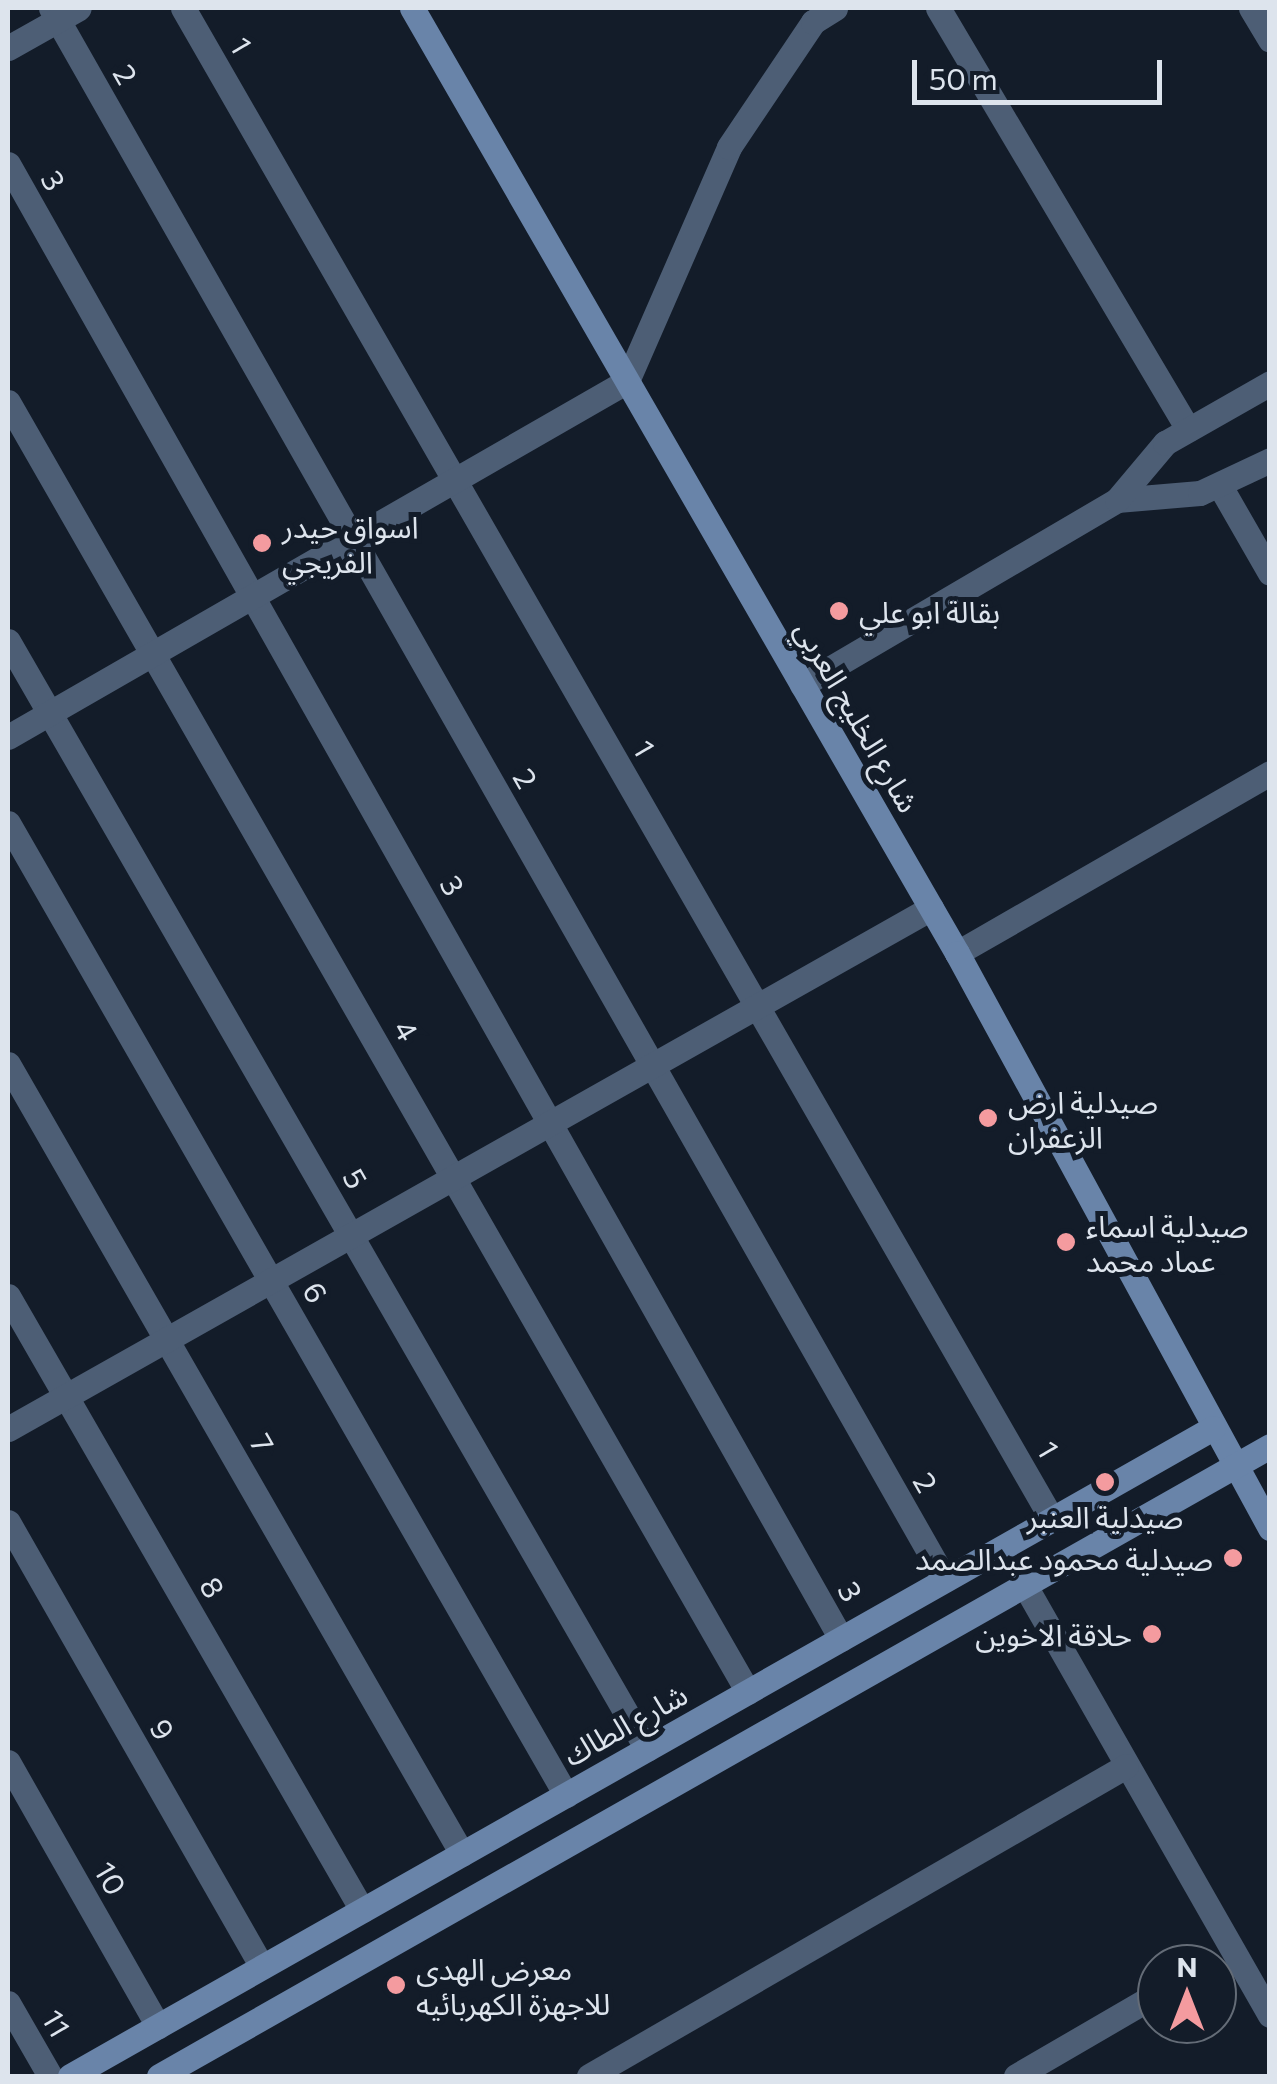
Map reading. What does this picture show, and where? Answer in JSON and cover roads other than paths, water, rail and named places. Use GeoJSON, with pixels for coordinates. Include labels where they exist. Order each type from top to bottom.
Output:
{"type":"FeatureCollection","features":[{"type":"Feature","properties":{"kind":"main road","name":"شارع الخليج العربي"},"geometry":{"type":"LineString","coordinates":[[412,8],[957,954],[1270,1528]]}},
{"type":"Feature","properties":{"kind":"main road","name":"شارع الطاك"},"geometry":{"type":"LineString","coordinates":[[70,2076],[1213,1428]]}},
{"type":"Feature","properties":{"kind":"main road"},"geometry":{"type":"LineString","coordinates":[[159,2076],[1270,1446]]}},
{"type":"Feature","properties":{"kind":"street","name":"1"},"geometry":{"type":"LineString","coordinates":[[183,8],[1052,1519]]}},
{"type":"Feature","properties":{"kind":"street"},"geometry":{"type":"LineString","coordinates":[[8,737],[627,380],[728,147],[813,22],[836,8]]}},
{"type":"Feature","properties":{"kind":"street"},"geometry":{"type":"LineString","coordinates":[[938,8],[1188,429]]}},
{"type":"Feature","properties":{"kind":"street"},"geometry":{"type":"LineString","coordinates":[[1251,8],[1270,40]]}},
{"type":"Feature","properties":{"kind":"street"},"geometry":{"type":"LineString","coordinates":[[8,48],[62,12]]}},
{"type":"Feature","properties":{"kind":"street","name":"2"},"geometry":{"type":"LineString","coordinates":[[62,12],[352,538],[945,1580]]}},
{"type":"Feature","properties":{"kind":"street","name":"3"},"geometry":{"type":"LineString","coordinates":[[8,164],[841,1638]]}},
{"type":"Feature","properties":{"kind":"street"},"geometry":{"type":"LineString","coordinates":[[1117,500],[1145,458],[1270,383]]}},
{"type":"Feature","properties":{"kind":"street","name":"4"},"geometry":{"type":"LineString","coordinates":[[8,402],[748,1692]]}},
{"type":"Feature","properties":{"kind":"street"},"geometry":{"type":"LineString","coordinates":[[802,685],[1117,500],[1220,486],[1270,460]]}},
{"type":"Feature","properties":{"kind":"street"},"geometry":{"type":"LineString","coordinates":[[1220,486],[1270,574]]}},
{"type":"Feature","properties":{"kind":"street","name":"5"},"geometry":{"type":"LineString","coordinates":[[8,641],[647,1749]]}},
{"type":"Feature","properties":{"kind":"street"},"geometry":{"type":"LineString","coordinates":[[957,954],[1270,773]]}},
{"type":"Feature","properties":{"kind":"street","name":"6"},"geometry":{"type":"LineString","coordinates":[[8,823],[566,1794]]}},
{"type":"Feature","properties":{"kind":"street"},"geometry":{"type":"LineString","coordinates":[[8,1429],[930,908]]}},
{"type":"Feature","properties":{"kind":"street","name":"7"},"geometry":{"type":"LineString","coordinates":[[8,1064],[462,1854]]}},
{"type":"Feature","properties":{"kind":"street","name":"8"},"geometry":{"type":"LineString","coordinates":[[8,1296],[362,1910]]}},
{"type":"Feature","properties":{"kind":"street","name":"9"},"geometry":{"type":"LineString","coordinates":[[8,1522],[262,1967]]}},
{"type":"Feature","properties":{"kind":"street"},"geometry":{"type":"LineString","coordinates":[[1024,1584],[1229,1944]]}},
{"type":"Feature","properties":{"kind":"street","name":"10"},"geometry":{"type":"LineString","coordinates":[[8,1762],[158,2026]]}},
{"type":"Feature","properties":{"kind":"street"},"geometry":{"type":"LineString","coordinates":[[589,2076],[1126,1766]]}},
{"type":"Feature","properties":{"kind":"street"},"geometry":{"type":"LineString","coordinates":[[1237,1959],[1270,2015]]}},
{"type":"Feature","properties":{"kind":"street","name":"11"},"geometry":{"type":"LineString","coordinates":[[8,2003],[50,2076]]}},
{"type":"Feature","properties":{"kind":"street"},"geometry":{"type":"LineString","coordinates":[[1016,2076],[1137,2006]]}},
{"type":"Feature","properties":{"kind":"place","name":"اسواق حيدر الفريجي"},"geometry":{"type":"Point","coordinates":[262,543]}},
{"type":"Feature","properties":{"kind":"place","name":"بقالة ابو علي"},"geometry":{"type":"Point","coordinates":[839,611]}},
{"type":"Feature","properties":{"kind":"place","name":"صيدلية ارض الزعفران"},"geometry":{"type":"Point","coordinates":[988,1118]}},
{"type":"Feature","properties":{"kind":"place","name":"صيدلية اسماء عماد محمد"},"geometry":{"type":"Point","coordinates":[1066,1242]}},
{"type":"Feature","properties":{"kind":"place","name":"صيدلية العنبر"},"geometry":{"type":"Point","coordinates":[1105,1482]}},
{"type":"Feature","properties":{"kind":"place","name":"صيدلية محمود عبدالصمد"},"geometry":{"type":"Point","coordinates":[1233,1558]}},
{"type":"Feature","properties":{"kind":"place","name":"حلاقة الاخوين"},"geometry":{"type":"Point","coordinates":[1152,1634]}},
{"type":"Feature","properties":{"kind":"place","name":"معرض الهدى للاجهزة الكهربائيه"},"geometry":{"type":"Point","coordinates":[396,1985]}}]}
